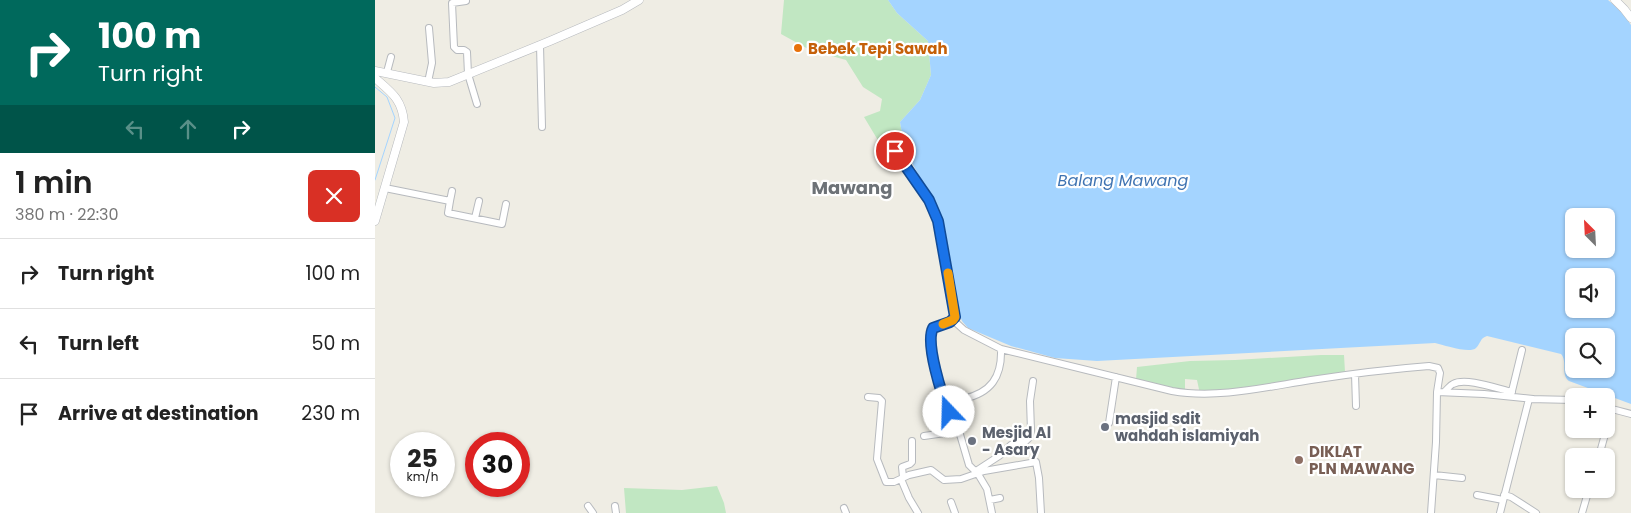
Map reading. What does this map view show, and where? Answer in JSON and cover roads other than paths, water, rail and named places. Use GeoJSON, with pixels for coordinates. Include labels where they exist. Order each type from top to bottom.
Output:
{"type":"FeatureCollection","features":[{"type":"Feature","properties":{"kind":"street"},"geometry":{"type":"LineString","coordinates":[[375,71],[442,83],[607,17],[639,0]]}},
{"type":"Feature","properties":{"kind":"street"},"geometry":{"type":"LineString","coordinates":[[1615,0],[1631,18]]}},
{"type":"Feature","properties":{"kind":"street"},"geometry":{"type":"LineString","coordinates":[[466,1],[454,2],[451,5],[454,47],[457,50],[467,52],[468,74],[477,104]]}},
{"type":"Feature","properties":{"kind":"street"},"geometry":{"type":"LineString","coordinates":[[428,82],[432,63],[429,28]]}},
{"type":"Feature","properties":{"kind":"street"},"geometry":{"type":"LineString","coordinates":[[540,45],[542,127]]}},
{"type":"Feature","properties":{"kind":"street"},"geometry":{"type":"LineString","coordinates":[[387,72],[391,57]]}},
{"type":"Feature","properties":{"kind":"street"},"geometry":{"type":"LineString","coordinates":[[375,78],[398,100],[402,108],[404,122],[375,220]]}},
{"type":"Feature","properties":{"kind":"street"},"geometry":{"type":"LineString","coordinates":[[895,151],[929,200],[938,221],[955,312],[953,320]]}},
{"type":"Feature","properties":{"kind":"street"},"geometry":{"type":"LineString","coordinates":[[385,188],[450,201]]}},
{"type":"Feature","properties":{"kind":"street"},"geometry":{"type":"LineString","coordinates":[[452,192],[448,213],[502,224],[506,204]]}},
{"type":"Feature","properties":{"kind":"street"},"geometry":{"type":"LineString","coordinates":[[475,218],[479,201]]}},
{"type":"Feature","properties":{"kind":"street"},"geometry":{"type":"LineString","coordinates":[[953,320],[964,330],[1001,349],[1192,394],[1268,387],[1404,368],[1438,368],[1440,371],[1441,392],[1431,513]]}},
{"type":"Feature","properties":{"kind":"street"},"geometry":{"type":"LineString","coordinates":[[953,320],[933,328],[930,340],[942,394],[959,431],[967,460],[987,489],[991,500],[992,513]]}},
{"type":"Feature","properties":{"kind":"street"},"geometry":{"type":"LineString","coordinates":[[963,399],[973,397],[995,382],[1002,360],[1001,349]]}},
{"type":"Feature","properties":{"kind":"street"},"geometry":{"type":"LineString","coordinates":[[1512,394],[1522,352]]}},
{"type":"Feature","properties":{"kind":"street"},"geometry":{"type":"LineString","coordinates":[[1355,374],[1356,406]]}},
{"type":"Feature","properties":{"kind":"street"},"geometry":{"type":"LineString","coordinates":[[1109,423],[1116,377]]}},
{"type":"Feature","properties":{"kind":"street"},"geometry":{"type":"LineString","coordinates":[[868,397],[879,398],[882,401],[877,453],[879,466],[888,484],[915,473],[931,470],[944,480],[961,480],[976,473],[1011,445],[1025,442],[1029,438],[1031,431],[1030,401],[1033,381]]}},
{"type":"Feature","properties":{"kind":"street"},"geometry":{"type":"LineString","coordinates":[[1441,392],[1512,394],[1531,399],[1565,400]]}},
{"type":"Feature","properties":{"kind":"street"},"geometry":{"type":"LineString","coordinates":[[1499,513],[1531,399]]}},
{"type":"Feature","properties":{"kind":"street"},"geometry":{"type":"LineString","coordinates":[[1615,410],[1631,414]]}},
{"type":"Feature","properties":{"kind":"street"},"geometry":{"type":"LineString","coordinates":[[924,436],[959,431]]}},
{"type":"Feature","properties":{"kind":"street"},"geometry":{"type":"LineString","coordinates":[[912,441],[912,462],[902,467],[902,478],[909,498],[918,513]]}},
{"type":"Feature","properties":{"kind":"street"},"geometry":{"type":"LineString","coordinates":[[976,473],[1016,464],[1036,462],[1041,513]]}},
{"type":"Feature","properties":{"kind":"street"},"geometry":{"type":"LineString","coordinates":[[1435,475],[1462,478]]}},
{"type":"Feature","properties":{"kind":"street"},"geometry":{"type":"LineString","coordinates":[[1477,495],[1511,497],[1536,513]]}},
{"type":"Feature","properties":{"kind":"street"},"geometry":{"type":"LineString","coordinates":[[991,500],[1000,498]]}},
{"type":"Feature","properties":{"kind":"street"},"geometry":{"type":"LineString","coordinates":[[1582,513],[1586,498]]}},
{"type":"Feature","properties":{"kind":"street"},"geometry":{"type":"LineString","coordinates":[[951,502],[955,513]]}},
{"type":"Feature","properties":{"kind":"street"},"geometry":{"type":"LineString","coordinates":[[587,506],[593,513]]}},
{"type":"Feature","properties":{"kind":"water","name":"Balang Mawang"},"geometry":{"type":"Polygon","coordinates":[[[888,0],[1608,0],[1622,12],[1631,25],[1631,404],[1615,398],[1615,388],[1588,388],[1566,378],[1615,378],[1615,328],[1565,328],[1565,375],[1564,361],[1561,354],[1487,336],[1473,350],[1435,343],[1097,361],[1055,358],[1011,346],[968,328],[962,321],[959,313],[941,216],[905,150],[900,122],[920,100],[931,75],[928,41],[897,13],[888,0]]]}},
{"type":"Feature","properties":{"kind":"waterway"},"geometry":{"type":"LineString","coordinates":[[375,87],[387,97],[395,118],[375,180]]}},
{"type":"Feature","properties":{"kind":"place","name":"Bebek Tepi Sawah"},"geometry":{"type":"Point","coordinates":[798,48]}},
{"type":"Feature","properties":{"kind":"place","name":"masjid sdit wahdah islamiyah"},"geometry":{"type":"Point","coordinates":[1105,427]}},
{"type":"Feature","properties":{"kind":"place","name":"Mesjid Al - Asary"},"geometry":{"type":"Point","coordinates":[972,441]}},
{"type":"Feature","properties":{"kind":"place","name":"DIKLAT PLN MAWANG"},"geometry":{"type":"Point","coordinates":[1299,460]}},
{"type":"Feature","properties":{"kind":"district","name":"Mawang"},"geometry":{"type":"Point","coordinates":[852,187]}}]}
